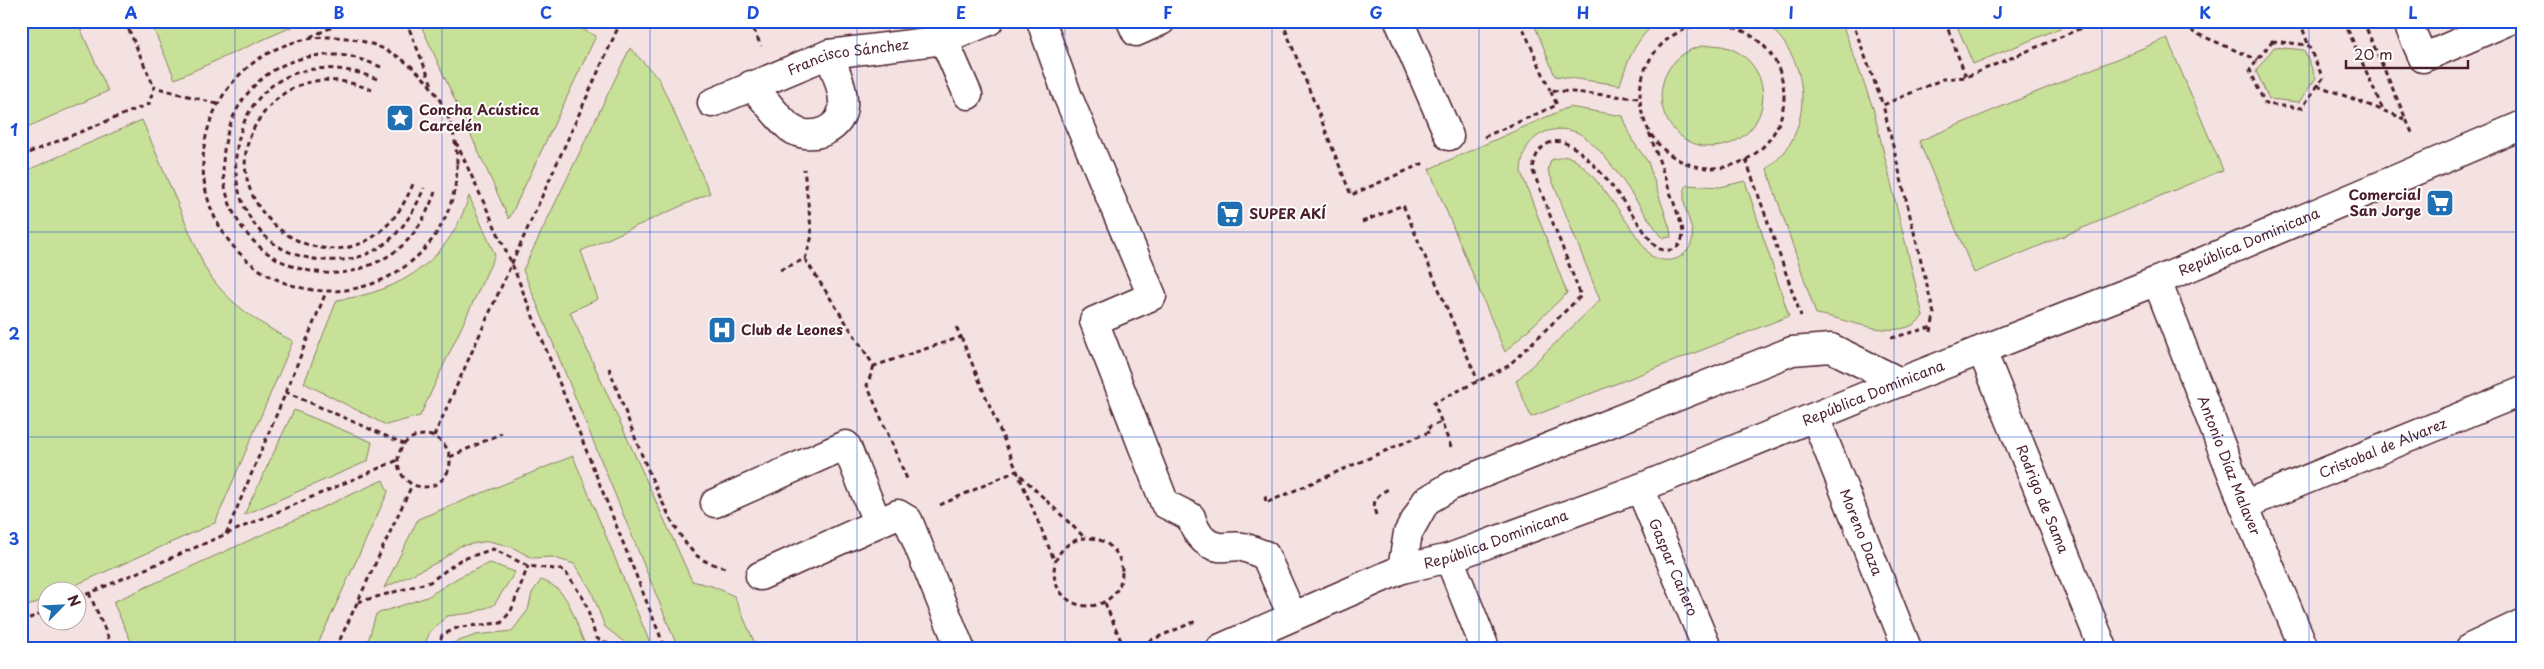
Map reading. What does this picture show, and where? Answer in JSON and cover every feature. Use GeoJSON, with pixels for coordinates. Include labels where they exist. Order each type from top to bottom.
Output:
{"type":"FeatureCollection","features":[{"type":"Feature","properties":{"kind":"street"},"geometry":{"type":"LineString","coordinates":[[1041,21],[1068,97],[1152,296],[1094,321],[1165,504],[1191,517],[1194,529],[1201,538],[1210,544],[1218,547],[1242,547],[1265,555],[1292,615]]}},
{"type":"Feature","properties":{"kind":"street"},"geometry":{"type":"LineString","coordinates":[[1131,21],[1136,32],[1161,21]]}},
{"type":"Feature","properties":{"kind":"street"},"geometry":{"type":"LineString","coordinates":[[1399,21],[1449,136]]}},
{"type":"Feature","properties":{"kind":"street"},"geometry":{"type":"LineString","coordinates":[[2407,21],[2423,58],[2508,21]]}},
{"type":"Feature","properties":{"kind":"street"},"geometry":{"type":"LineString","coordinates":[[965,28],[968,96]]}},
{"type":"Feature","properties":{"kind":"street","name":"Francisco Sánchez"},"geometry":{"type":"LineString","coordinates":[[712,103],[751,85],[829,54],[965,28]]}},
{"type":"Feature","properties":{"kind":"street"},"geometry":{"type":"LineString","coordinates":[[751,85],[790,128],[803,134],[818,135],[831,128],[840,116],[844,102],[829,54]]}},
{"type":"Feature","properties":{"kind":"street","name":"República Dominicana"},"geometry":{"type":"LineString","coordinates":[[1227,646],[1292,615],[1402,569],[1449,558],[1640,488],[1815,416],[2157,281],[2523,125]]}},
{"type":"Feature","properties":{"kind":"street","name":"Antonio Díaz Malaver"},"geometry":{"type":"LineString","coordinates":[[2157,281],[2244,505],[2304,648]]}},
{"type":"Feature","properties":{"kind":"street"},"geometry":{"type":"LineString","coordinates":[[1402,569],[1408,533],[1426,501],[1451,486],[1792,351],[1831,348],[1900,382]]}},
{"type":"Feature","properties":{"kind":"street","name":"Rodrigo de Sama"},"geometry":{"type":"LineString","coordinates":[[1982,351],[2103,648]]}},
{"type":"Feature","properties":{"kind":"street","name":"Cristobal de Alvarez"},"geometry":{"type":"LineString","coordinates":[[2244,505],[2523,390]]}},
{"type":"Feature","properties":{"kind":"street","name":"Moreno Daza"},"geometry":{"type":"LineString","coordinates":[[1815,416],[1907,648]]}},
{"type":"Feature","properties":{"kind":"street"},"geometry":{"type":"LineString","coordinates":[[715,503],[846,444],[877,522]]}},
{"type":"Feature","properties":{"kind":"street","name":"Gaspar Cañero"},"geometry":{"type":"LineString","coordinates":[[1640,488],[1707,648]]}},
{"type":"Feature","properties":{"kind":"street"},"geometry":{"type":"LineString","coordinates":[[760,576],[898,514],[915,517],[960,648]]}},
{"type":"Feature","properties":{"kind":"street"},"geometry":{"type":"LineString","coordinates":[[1449,558],[1485,648]]}},
{"type":"Feature","properties":{"kind":"street"},"geometry":{"type":"LineString","coordinates":[[2470,648],[2523,623]]}},
{"type":"Feature","properties":{"kind":"path"},"geometry":{"type":"LineString","coordinates":[[21,156],[149,104],[154,87],[125,21]]}},
{"type":"Feature","properties":{"kind":"path"},"geometry":{"type":"LineString","coordinates":[[306,39],[346,21]]}},
{"type":"Feature","properties":{"kind":"path"},"geometry":{"type":"LineString","coordinates":[[406,21],[433,88],[447,113],[455,140],[512,264],[665,648]]}},
{"type":"Feature","properties":{"kind":"path"},"geometry":{"type":"LineString","coordinates":[[603,21],[618,28]]}},
{"type":"Feature","properties":{"kind":"path"},"geometry":{"type":"LineString","coordinates":[[434,436],[621,21]]}},
{"type":"Feature","properties":{"kind":"path"},"geometry":{"type":"LineString","coordinates":[[1520,21],[1550,90]]}},
{"type":"Feature","properties":{"kind":"path"},"geometry":{"type":"LineString","coordinates":[[1852,21],[1883,105],[1934,314]]}},
{"type":"Feature","properties":{"kind":"path"},"geometry":{"type":"LineString","coordinates":[[1945,21],[1966,77]]}},
{"type":"Feature","properties":{"kind":"path"},"geometry":{"type":"LineString","coordinates":[[1883,105],[1943,79],[1966,77],[2098,21]]}},
{"type":"Feature","properties":{"kind":"path"},"geometry":{"type":"LineString","coordinates":[[2188,21],[2193,32],[2258,60]]}},
{"type":"Feature","properties":{"kind":"path"},"geometry":{"type":"LineString","coordinates":[[2300,21],[2308,45],[2323,78],[2302,108],[2265,104],[2250,70],[2272,41],[2308,45]]}},
{"type":"Feature","properties":{"kind":"path"},"geometry":{"type":"LineString","coordinates":[[2344,21],[2384,112]]}},
{"type":"Feature","properties":{"kind":"path"},"geometry":{"type":"LineString","coordinates":[[2318,85],[2406,120],[2363,21]]}},
{"type":"Feature","properties":{"kind":"path"},"geometry":{"type":"LineString","coordinates":[[1453,452],[1434,403],[1508,366],[1581,296],[1533,171],[1534,159],[1540,148],[1551,142],[1563,141],[1574,146],[1595,165],[1657,248],[1665,251],[1674,250],[1681,244],[1684,235],[1682,226],[1648,132],[1638,98],[1643,72],[1653,53],[1667,38],[1685,28],[1705,23],[1726,24],[1746,32],[1763,44],[1775,60],[1782,80],[1784,100],[1781,121],[1771,139],[1756,154],[1746,160],[1718,169],[1698,167],[1678,160],[1661,148],[1648,132]]}},
{"type":"Feature","properties":{"kind":"path"},"geometry":{"type":"LineString","coordinates":[[433,88],[413,67],[381,48],[363,40],[335,36],[306,39],[279,46],[255,61],[234,80],[218,104],[207,131],[204,159],[206,187],[214,215],[228,240],[248,260],[272,276],[298,287],[326,292],[354,290],[382,281],[406,267],[427,247],[443,224],[453,197],[458,169],[455,140]]}},
{"type":"Feature","properties":{"kind":"path"},"geometry":{"type":"LineString","coordinates":[[381,67],[358,58],[334,55],[310,57],[286,64],[266,76],[248,92],[225,135],[222,160],[224,184],[231,207],[243,229],[260,247],[280,261],[302,270],[327,273],[351,272],[374,264],[395,252],[413,236],[427,215],[436,192]]}},
{"type":"Feature","properties":{"kind":"path"},"geometry":{"type":"LineString","coordinates":[[377,79],[355,71],[334,67],[312,69],[292,75],[279,82],[257,100],[245,118],[234,160],[236,182],[242,202],[253,221],[267,237],[285,250],[306,258],[327,261],[349,259],[369,253],[388,242],[404,227],[416,209],[424,188]]}},
{"type":"Feature","properties":{"kind":"path"},"geometry":{"type":"LineString","coordinates":[[372,90],[352,82],[333,79],[306,84],[281,96],[266,109],[255,124],[249,142],[246,161],[248,180],[253,197],[263,214],[276,228],[291,239],[309,246],[328,248],[364,242],[381,232],[395,219],[405,204],[413,184]]}},
{"type":"Feature","properties":{"kind":"path"},"geometry":{"type":"LineString","coordinates":[[154,87],[218,104]]}},
{"type":"Feature","properties":{"kind":"path"},"geometry":{"type":"LineString","coordinates":[[780,270],[805,259],[812,236],[805,175],[790,128]]}},
{"type":"Feature","properties":{"kind":"path"},"geometry":{"type":"LineString","coordinates":[[1746,160],[1804,326]]}},
{"type":"Feature","properties":{"kind":"path"},"geometry":{"type":"LineString","coordinates":[[1362,222],[1403,205],[1478,381]]}},
{"type":"Feature","properties":{"kind":"path"},"geometry":{"type":"LineString","coordinates":[[805,259],[874,366]]}},
{"type":"Feature","properties":{"kind":"path"},"geometry":{"type":"LineString","coordinates":[[226,534],[326,292]]}},
{"type":"Feature","properties":{"kind":"path"},"geometry":{"type":"LineString","coordinates":[[956,327],[1055,562]]}},
{"type":"Feature","properties":{"kind":"path"},"geometry":{"type":"LineString","coordinates":[[1887,338],[1932,327]]}},
{"type":"Feature","properties":{"kind":"path"},"geometry":{"type":"LineString","coordinates":[[874,366],[961,337]]}},
{"type":"Feature","properties":{"kind":"path"},"geometry":{"type":"LineString","coordinates":[[874,366],[867,385],[915,517],[1016,471]]}},
{"type":"Feature","properties":{"kind":"path"},"geometry":{"type":"LineString","coordinates":[[609,368],[644,460],[664,504],[684,540],[700,558],[738,573],[760,576]]}},
{"type":"Feature","properties":{"kind":"path"},"geometry":{"type":"LineString","coordinates":[[286,392],[404,444]]}},
{"type":"Feature","properties":{"kind":"path"},"geometry":{"type":"LineString","coordinates":[[1265,496],[1266,503],[1431,431],[1429,427],[1441,422]]}},
{"type":"Feature","properties":{"kind":"path"},"geometry":{"type":"LineString","coordinates":[[450,456],[502,433]]}},
{"type":"Feature","properties":{"kind":"path"},"geometry":{"type":"LineString","coordinates":[[434,436],[445,445],[450,456],[449,468],[440,482],[423,488],[412,485],[403,477],[398,466],[398,460],[404,444],[413,437],[434,436]]}},
{"type":"Feature","properties":{"kind":"path"},"geometry":{"type":"LineString","coordinates":[[113,648],[89,593],[398,460]]}},
{"type":"Feature","properties":{"kind":"path"},"geometry":{"type":"LineString","coordinates":[[1016,471],[1085,537]]}},
{"type":"Feature","properties":{"kind":"path"},"geometry":{"type":"LineString","coordinates":[[336,648],[412,485]]}},
{"type":"Feature","properties":{"kind":"path"},"geometry":{"type":"LineString","coordinates":[[1085,537],[1098,538],[1110,544],[1119,556],[1123,569],[1122,582],[1115,594],[1105,603],[1092,606],[1078,605],[1066,598],[1058,588],[1053,575],[1055,562],[1061,550],[1071,541],[1085,537]]}},
{"type":"Feature","properties":{"kind":"path"},"geometry":{"type":"LineString","coordinates":[[358,602],[430,582],[460,560],[493,549],[528,566],[564,570],[585,601],[596,638],[618,648]]}},
{"type":"Feature","properties":{"kind":"path"},"geometry":{"type":"LineString","coordinates":[[439,648],[442,635],[459,627],[501,623],[511,611],[528,566]]}},
{"type":"Feature","properties":{"kind":"path"},"geometry":{"type":"LineString","coordinates":[[1105,603],[1124,648]]}},
{"type":"Feature","properties":{"kind":"path"},"geometry":{"type":"LineString","coordinates":[[21,622],[38,614]]}},
{"type":"Feature","properties":{"kind":"green space"},"geometry":{"type":"Polygon","coordinates":[[[21,21],[77,21],[108,91],[21,130],[21,21]]]}},
{"type":"Feature","properties":{"kind":"green space"},"geometry":{"type":"Polygon","coordinates":[[[150,21],[305,21],[175,79],[150,21]]]}},
{"type":"Feature","properties":{"kind":"green space"},"geometry":{"type":"Polygon","coordinates":[[[419,21],[565,21],[596,36],[509,219],[419,21]]]}},
{"type":"Feature","properties":{"kind":"green space"},"geometry":{"type":"Polygon","coordinates":[[[1533,21],[1660,21],[1645,34],[1634,49],[1620,85],[1555,76],[1533,21]]]}},
{"type":"Feature","properties":{"kind":"green space"},"geometry":{"type":"Polygon","coordinates":[[[1763,21],[1841,21],[1873,108],[1923,316],[1913,325],[1901,329],[1887,329],[1856,324],[1816,314],[1767,169],[1784,153],[1795,133],[1800,116],[1802,98],[1800,81],[1796,64],[1788,48],[1777,33],[1763,21]]]}},
{"type":"Feature","properties":{"kind":"green space"},"geometry":{"type":"Polygon","coordinates":[[[1955,21],[2075,21],[2075,22],[1973,64],[1955,21]]]}},
{"type":"Feature","properties":{"kind":"green space"},"geometry":{"type":"Polygon","coordinates":[[[2167,38],[2223,170],[1974,273],[1919,141],[2167,38]]]}},
{"type":"Feature","properties":{"kind":"green space"},"geometry":{"type":"Polygon","coordinates":[[[1712,45],[1732,49],[1748,60],[1759,76],[1763,96],[1759,116],[1748,132],[1732,143],[1712,147],[1692,143],[1676,132],[1665,116],[1661,96],[1665,76],[1676,60],[1692,49],[1712,45]]]}},
{"type":"Feature","properties":{"kind":"green space"},"geometry":{"type":"Polygon","coordinates":[[[2274,47],[2304,50],[2316,78],[2299,102],[2269,99],[2256,71],[2274,47]]]}},
{"type":"Feature","properties":{"kind":"green space"},"geometry":{"type":"Polygon","coordinates":[[[630,48],[659,79],[710,193],[581,251],[598,299],[570,312],[692,581],[712,586],[734,596],[757,648],[678,648],[523,270],[630,48]]]}},
{"type":"Feature","properties":{"kind":"green space"},"geometry":{"type":"Polygon","coordinates":[[[1569,107],[1623,116],[1632,140],[1648,162],[1671,237],[1663,238],[1615,169],[1582,135],[1562,129],[1541,134],[1528,145],[1522,160],[1521,172],[1567,293],[1505,352],[1429,169],[1569,107]]]}},
{"type":"Feature","properties":{"kind":"green space"},"geometry":{"type":"Polygon","coordinates":[[[142,120],[205,268],[213,280],[222,291],[255,319],[293,341],[215,523],[82,582],[38,582],[38,602],[21,609],[21,173],[142,120]]]}},
{"type":"Feature","properties":{"kind":"green space"},"geometry":{"type":"Polygon","coordinates":[[[1567,156],[1577,162],[1600,185],[1651,256],[1664,260],[1680,257],[1690,246],[1692,229],[1684,203],[1687,185],[1720,187],[1745,181],[1789,316],[1531,417],[1516,381],[1600,300],[1548,170],[1551,160],[1567,156]]]}},
{"type":"Feature","properties":{"kind":"green space"},"geometry":{"type":"Polygon","coordinates":[[[469,196],[495,255],[420,416],[386,425],[304,383],[337,300],[360,296],[382,289],[420,269],[436,255],[449,238],[460,219],[469,196]]]}},
{"type":"Feature","properties":{"kind":"green space"},"geometry":{"type":"Polygon","coordinates":[[[294,410],[372,442],[368,461],[244,515],[294,410]]]}},
{"type":"Feature","properties":{"kind":"green space"},"geometry":{"type":"Polygon","coordinates":[[[573,456],[652,648],[632,648],[605,627],[591,590],[574,564],[552,557],[532,558],[512,547],[489,541],[460,546],[440,561],[384,588],[418,519],[573,456]]]}},
{"type":"Feature","properties":{"kind":"green space"},"geometry":{"type":"Polygon","coordinates":[[[383,480],[388,492],[316,648],[134,648],[113,602],[383,480]]]}},
{"type":"Feature","properties":{"kind":"green space"},"geometry":{"type":"Polygon","coordinates":[[[490,563],[515,572],[494,605],[472,613],[447,616],[430,632],[423,648],[366,648],[376,614],[427,597],[459,577],[490,563]]]}},
{"type":"Feature","properties":{"kind":"green space"},"geometry":{"type":"Polygon","coordinates":[[[541,580],[560,591],[566,599],[587,648],[451,648],[453,643],[476,635],[512,631],[528,610],[532,593],[541,580]]]}},
{"type":"Feature","properties":{"kind":"place","name":"Concha Acústica Carcelén"},"geometry":{"type":"Point","coordinates":[400,118]}},
{"type":"Feature","properties":{"kind":"place","name":"Comercial San Jorge"},"geometry":{"type":"Point","coordinates":[2440,203]}},
{"type":"Feature","properties":{"kind":"place","name":"SUPER AKÍ"},"geometry":{"type":"Point","coordinates":[1230,214]}},
{"type":"Feature","properties":{"kind":"place","name":"Club de Leones"},"geometry":{"type":"Point","coordinates":[722,330]}}]}
